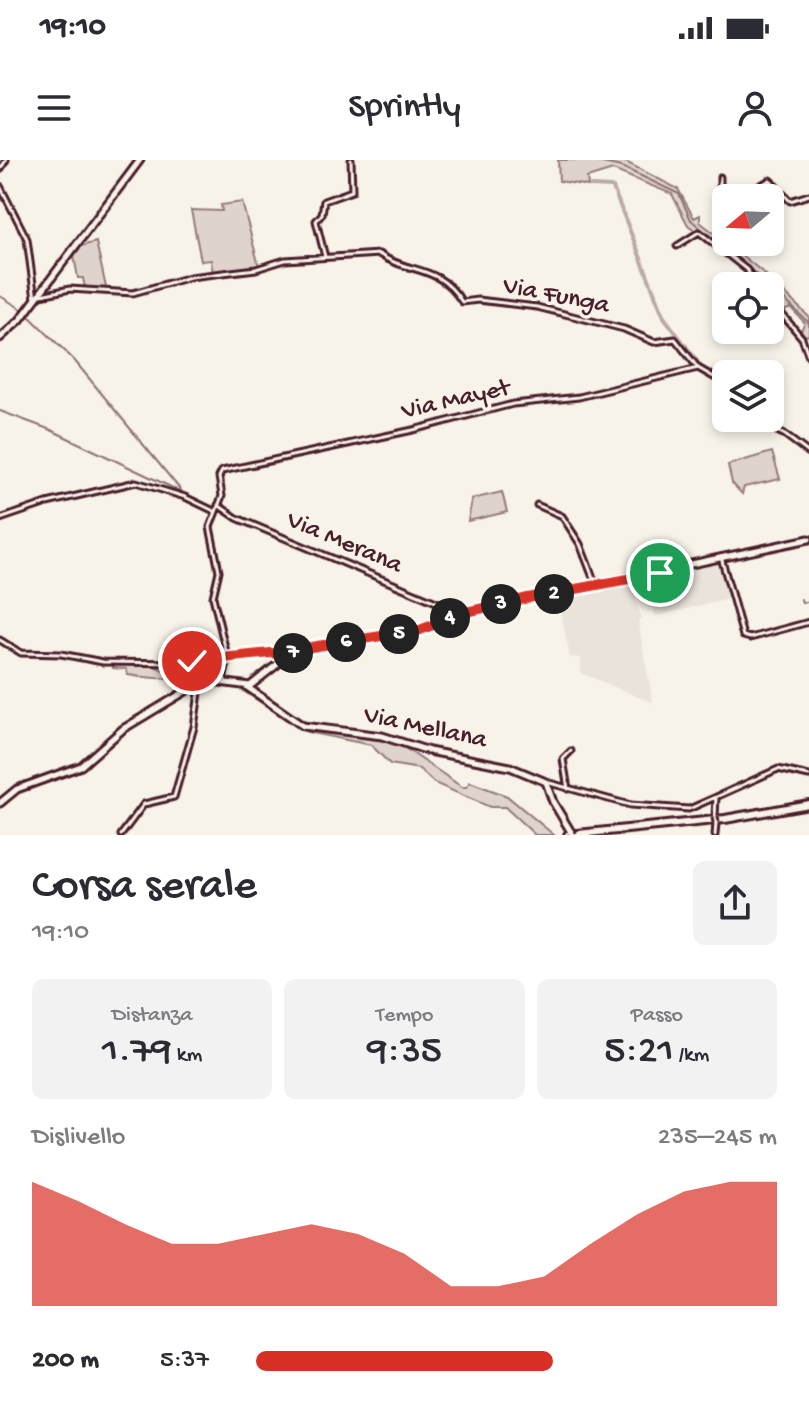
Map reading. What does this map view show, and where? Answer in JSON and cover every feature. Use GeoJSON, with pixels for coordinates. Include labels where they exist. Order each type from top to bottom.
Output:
{"type":"FeatureCollection","features":[{"type":"Feature","properties":{"kind":"main road"},"geometry":{"type":"LineString","coordinates":[[570,834],[725,819],[809,804]]}},
{"type":"Feature","properties":{"kind":"street"},"geometry":{"type":"LineString","coordinates":[[0,170],[6,160]]}},
{"type":"Feature","properties":{"kind":"street"},"geometry":{"type":"LineString","coordinates":[[0,338],[20,320],[140,160]]}},
{"type":"Feature","properties":{"kind":"street"},"geometry":{"type":"LineString","coordinates":[[325,257],[316,221],[322,214],[324,201],[352,191],[351,160]]}},
{"type":"Feature","properties":{"kind":"street"},"geometry":{"type":"LineString","coordinates":[[719,184],[720,177]]}},
{"type":"Feature","properties":{"kind":"street"},"geometry":{"type":"LineString","coordinates":[[0,186],[27,239],[37,297]]}},
{"type":"Feature","properties":{"kind":"street"},"geometry":{"type":"LineString","coordinates":[[784,195],[790,201],[809,195]]}},
{"type":"Feature","properties":{"kind":"street"},"geometry":{"type":"LineString","coordinates":[[677,246],[699,232],[748,272]]}},
{"type":"Feature","properties":{"kind":"street","name":"Via Funga"},"geometry":{"type":"LineString","coordinates":[[37,297],[67,289],[133,293],[190,277],[288,260],[379,254],[391,261],[430,272],[462,302],[478,300],[537,307],[624,329],[652,341],[675,339],[698,368],[712,376]]}},
{"type":"Feature","properties":{"kind":"street"},"geometry":{"type":"LineString","coordinates":[[784,317],[802,338],[809,357]]}},
{"type":"Feature","properties":{"kind":"street","name":"Via Mayet"},"geometry":{"type":"LineString","coordinates":[[218,505],[222,494],[219,477],[222,471],[413,430],[513,404],[579,397],[698,368]]}},
{"type":"Feature","properties":{"kind":"street"},"geometry":{"type":"LineString","coordinates":[[779,432],[809,453]]}},
{"type":"Feature","properties":{"kind":"street"},"geometry":{"type":"LineString","coordinates":[[0,519],[47,503],[136,482],[185,497],[214,511]]}},
{"type":"Feature","properties":{"kind":"street"},"geometry":{"type":"LineString","coordinates":[[218,505],[210,532],[219,571],[213,597],[227,659],[223,679]]}},
{"type":"Feature","properties":{"kind":"street","name":"Via Merana"},"geometry":{"type":"LineString","coordinates":[[218,505],[237,518],[448,607],[457,615]]}},
{"type":"Feature","properties":{"kind":"street"},"geometry":{"type":"LineString","coordinates":[[537,505],[562,516],[580,544],[597,586]]}},
{"type":"Feature","properties":{"kind":"street"},"geometry":{"type":"LineString","coordinates":[[189,690],[210,679],[246,687],[258,682],[289,655],[304,649],[425,629],[457,615],[537,596],[597,586],[809,539]]}},
{"type":"Feature","properties":{"kind":"street"},"geometry":{"type":"LineString","coordinates":[[721,557],[743,636],[750,638],[809,622]]}},
{"type":"Feature","properties":{"kind":"street"},"geometry":{"type":"LineString","coordinates":[[0,640],[21,653],[61,654],[103,662],[183,663],[199,658],[227,659],[271,653],[289,655]]}},
{"type":"Feature","properties":{"kind":"street"},"geometry":{"type":"LineString","coordinates":[[0,803],[17,789],[81,766],[123,729],[210,679],[223,679],[231,684]]}},
{"type":"Feature","properties":{"kind":"street"},"geometry":{"type":"LineString","coordinates":[[121,835],[144,804],[174,797],[194,727],[200,686]]}},
{"type":"Feature","properties":{"kind":"street","name":"Via Mellana"},"geometry":{"type":"LineString","coordinates":[[246,687],[303,726],[377,735],[429,751],[510,767],[546,782]]}},
{"type":"Feature","properties":{"kind":"street"},"geometry":{"type":"LineString","coordinates":[[568,789],[563,759],[571,751]]}},
{"type":"Feature","properties":{"kind":"street"},"geometry":{"type":"LineString","coordinates":[[546,782],[621,804],[689,809],[778,769],[809,776]]}},
{"type":"Feature","properties":{"kind":"street"},"geometry":{"type":"LineString","coordinates":[[546,782],[570,834]]}},
{"type":"Feature","properties":{"kind":"street"},"geometry":{"type":"LineString","coordinates":[[715,835],[716,797]]}},
{"type":"Feature","properties":{"kind":"shaded area"},"geometry":{"type":"Polygon","coordinates":[[[558,160],[622,160],[678,189],[694,218],[700,215],[700,222],[712,232],[712,243],[688,225],[672,194],[613,170],[587,178],[588,186],[559,181],[558,160]]]}},
{"type":"Feature","properties":{"kind":"shaded area"},"geometry":{"type":"Polygon","coordinates":[[[242,202],[259,266],[213,273],[211,260],[201,261],[191,210],[222,211],[221,205],[242,202]]]}},
{"type":"Feature","properties":{"kind":"shaded area"},"geometry":{"type":"Polygon","coordinates":[[[96,242],[107,292],[85,288],[83,278],[78,278],[74,256],[81,246],[96,242]]]}},
{"type":"Feature","properties":{"kind":"shaded area"},"geometry":{"type":"Polygon","coordinates":[[[729,256],[742,256],[762,272],[750,272],[729,256]]]}},
{"type":"Feature","properties":{"kind":"shaded area"},"geometry":{"type":"Polygon","coordinates":[[[784,293],[809,317],[809,335],[805,336],[801,330],[805,323],[791,308],[784,311],[784,293]]]}},
{"type":"Feature","properties":{"kind":"shaded area"},"geometry":{"type":"Polygon","coordinates":[[[772,452],[780,479],[744,487],[742,494],[732,483],[728,465],[772,452]]]}},
{"type":"Feature","properties":{"kind":"shaded area"},"geometry":{"type":"Polygon","coordinates":[[[502,492],[507,512],[468,521],[472,499],[502,492]]]}},
{"type":"Feature","properties":{"kind":"shaded area"},"geometry":{"type":"Polygon","coordinates":[[[721,560],[733,598],[655,616],[644,578],[721,560]]]}},
{"type":"Feature","properties":{"kind":"shaded area"},"geometry":{"type":"Polygon","coordinates":[[[631,581],[641,618],[638,621],[653,703],[581,673],[581,658],[570,657],[558,600],[631,581]]]}},
{"type":"Feature","properties":{"kind":"shaded area"},"geometry":{"type":"Polygon","coordinates":[[[114,664],[152,665],[175,675],[191,670],[209,676],[138,677],[128,675],[126,669],[113,668],[114,664]]]}},
{"type":"Feature","properties":{"kind":"shaded area"},"geometry":{"type":"Polygon","coordinates":[[[237,687],[249,690],[301,726],[374,735],[396,742],[462,787],[470,782],[507,796],[554,835],[535,835],[505,807],[490,807],[434,783],[419,769],[390,764],[371,745],[307,732],[237,687]]]}},
{"type":"Feature","properties":{"kind":"waterway"},"geometry":{"type":"LineString","coordinates":[[588,160],[622,167],[679,194],[691,220],[753,272]]}},
{"type":"Feature","properties":{"kind":"waterway"},"geometry":{"type":"LineString","coordinates":[[591,186],[611,187]]}},
{"type":"Feature","properties":{"kind":"waterway"},"geometry":{"type":"LineString","coordinates":[[613,188],[655,294]]}},
{"type":"Feature","properties":{"kind":"waterway"},"geometry":{"type":"LineString","coordinates":[[655,295],[664,317],[703,369]]}},
{"type":"Feature","properties":{"kind":"waterway"},"geometry":{"type":"LineString","coordinates":[[0,296],[25,311]]}},
{"type":"Feature","properties":{"kind":"waterway"},"geometry":{"type":"LineString","coordinates":[[784,299],[809,323]]}},
{"type":"Feature","properties":{"kind":"waterway"},"geometry":{"type":"LineString","coordinates":[[28,315],[74,360],[183,493]]}},
{"type":"Feature","properties":{"kind":"waterway"},"geometry":{"type":"LineString","coordinates":[[0,411],[51,430],[213,507]]}},
{"type":"Feature","properties":{"kind":"waterway"},"geometry":{"type":"LineString","coordinates":[[781,432],[791,438]]}},
{"type":"Feature","properties":{"kind":"waterway"},"geometry":{"type":"LineString","coordinates":[[219,510],[234,518]]}},
{"type":"Feature","properties":{"kind":"waterway"},"geometry":{"type":"LineString","coordinates":[[251,526],[448,609]]}},
{"type":"Feature","properties":{"kind":"waterway"},"geometry":{"type":"LineString","coordinates":[[801,599],[802,603],[809,601]]}},
{"type":"Feature","properties":{"kind":"route"},"geometry":{"type":"LineString","coordinates":[[192,661],[271,653],[289,655],[311,647],[420,630],[466,612],[537,596],[660,573]]}}]}
